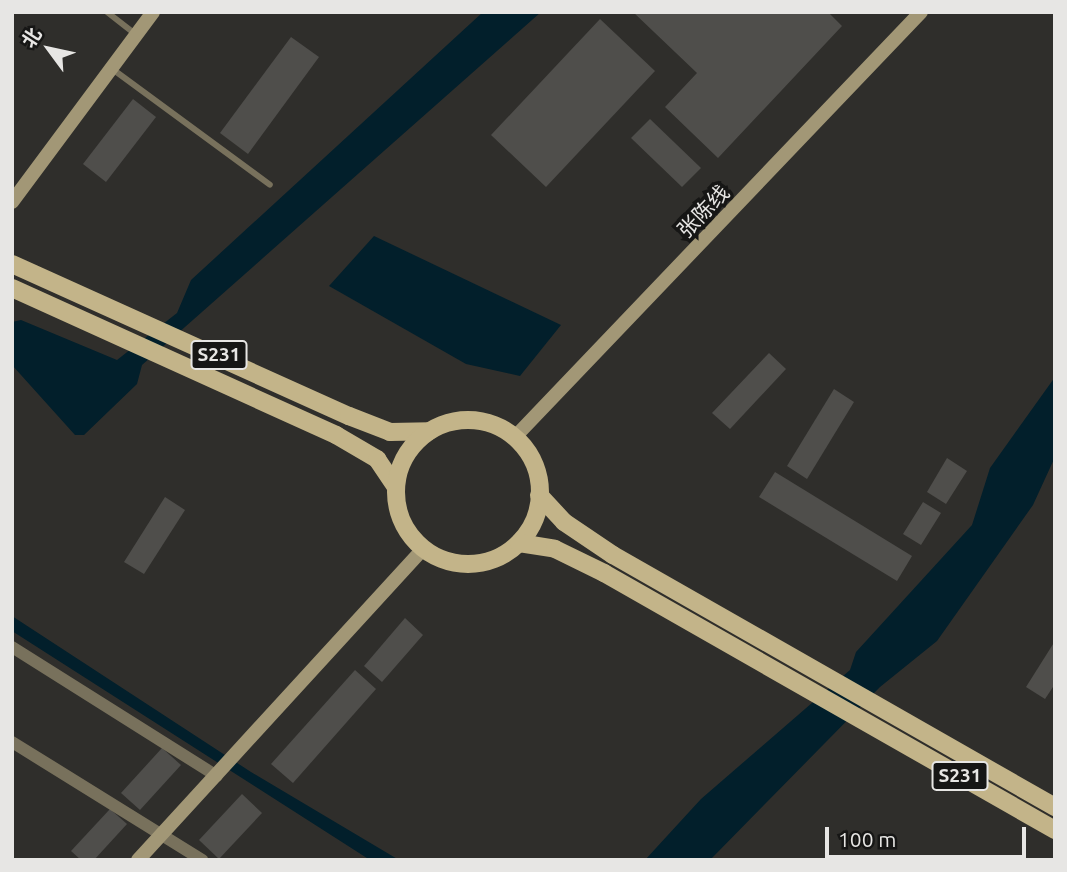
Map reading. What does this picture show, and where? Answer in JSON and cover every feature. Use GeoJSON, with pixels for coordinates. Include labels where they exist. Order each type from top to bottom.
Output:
{"type":"FeatureCollection","features":[{"type":"Feature","properties":{"kind":"main road","name":"S231"},"geometry":{"type":"LineString","coordinates":[[12,264],[349,416],[390,432],[429,431]]}},
{"type":"Feature","properties":{"kind":"main road","name":"S231"},"geometry":{"type":"LineString","coordinates":[[12,288],[336,435],[377,459],[396,487]]}},
{"type":"Feature","properties":{"kind":"main road"},"geometry":{"type":"LineString","coordinates":[[462,420],[483,421],[514,438],[535,465],[540,495],[533,523],[519,542],[475,564],[448,561],[423,549],[400,518],[396,487],[402,463],[429,431],[462,420]]}},
{"type":"Feature","properties":{"kind":"main road","name":"S231"},"geometry":{"type":"LineString","coordinates":[[540,495],[564,522],[613,555],[1055,807]]}},
{"type":"Feature","properties":{"kind":"main road","name":"S231"},"geometry":{"type":"LineString","coordinates":[[519,542],[580,560],[1055,830]]}},
{"type":"Feature","properties":{"kind":"street"},"geometry":{"type":"LineString","coordinates":[[12,202],[153,12]]}},
{"type":"Feature","properties":{"kind":"street","name":"张陈线"},"geometry":{"type":"LineString","coordinates":[[514,438],[921,12]]}},
{"type":"Feature","properties":{"kind":"street"},"geometry":{"type":"LineString","coordinates":[[138,860],[423,549]]}},
{"type":"Feature","properties":{"kind":"street"},"geometry":{"type":"LineString","coordinates":[[12,647],[217,776]]}},
{"type":"Feature","properties":{"kind":"street"},"geometry":{"type":"LineString","coordinates":[[12,742],[202,860]]}},
{"type":"Feature","properties":{"kind":"lane"},"geometry":{"type":"LineString","coordinates":[[107,12],[136,35]]}},
{"type":"Feature","properties":{"kind":"lane"},"geometry":{"type":"LineString","coordinates":[[111,68],[270,185]]}},
{"type":"Feature","properties":{"kind":"water"},"geometry":{"type":"Polygon","coordinates":[[[483,12],[541,12],[142,365],[137,384],[84,435],[75,435],[12,365],[12,322],[21,320],[117,360],[177,313],[191,280],[483,12]]]}},
{"type":"Feature","properties":{"kind":"water"},"geometry":{"type":"Polygon","coordinates":[[[374,236],[561,325],[520,376],[466,364],[329,286],[374,236]]]}},
{"type":"Feature","properties":{"kind":"water"},"geometry":{"type":"Polygon","coordinates":[[[1055,377],[1055,457],[1033,505],[937,641],[880,687],[710,860],[645,860],[701,799],[850,670],[856,652],[972,525],[990,468],[1055,377]]]}},
{"type":"Feature","properties":{"kind":"water"},"geometry":{"type":"Polygon","coordinates":[[[12,616],[251,772],[399,860],[370,860],[12,631],[12,616]]]}},
{"type":"Feature","properties":{"kind":"building"},"geometry":{"type":"Polygon","coordinates":[[[633,12],[828,12],[842,26],[718,158],[665,107],[697,73],[633,12]]]}},
{"type":"Feature","properties":{"kind":"building"},"geometry":{"type":"Polygon","coordinates":[[[600,19],[655,71],[546,187],[491,135],[600,19]]]}},
{"type":"Feature","properties":{"kind":"building"},"geometry":{"type":"Polygon","coordinates":[[[291,37],[319,57],[248,154],[220,133],[291,37]]]}},
{"type":"Feature","properties":{"kind":"building"},"geometry":{"type":"Polygon","coordinates":[[[133,99],[156,117],[106,182],[83,164],[133,99]]]}},
{"type":"Feature","properties":{"kind":"building"},"geometry":{"type":"Polygon","coordinates":[[[650,119],[701,168],[682,187],[631,138],[650,119]]]}},
{"type":"Feature","properties":{"kind":"building"},"geometry":{"type":"Polygon","coordinates":[[[769,353],[786,369],[730,429],[712,413],[769,353]]]}},
{"type":"Feature","properties":{"kind":"building"},"geometry":{"type":"Polygon","coordinates":[[[834,389],[854,402],[807,479],[787,466],[834,389]]]}},
{"type":"Feature","properties":{"kind":"building"},"geometry":{"type":"Polygon","coordinates":[[[947,458],[967,471],[946,504],[927,492],[947,458]]]}},
{"type":"Feature","properties":{"kind":"building"},"geometry":{"type":"Polygon","coordinates":[[[775,472],[912,556],[897,581],[759,497],[775,472]]]}},
{"type":"Feature","properties":{"kind":"building"},"geometry":{"type":"Polygon","coordinates":[[[165,497],[185,510],[144,574],[124,562],[165,497]]]}},
{"type":"Feature","properties":{"kind":"building"},"geometry":{"type":"Polygon","coordinates":[[[923,502],[941,513],[921,545],[903,534],[923,502]]]}},
{"type":"Feature","properties":{"kind":"building"},"geometry":{"type":"Polygon","coordinates":[[[405,618],[423,635],[382,682],[364,666],[405,618]]]}},
{"type":"Feature","properties":{"kind":"building"},"geometry":{"type":"Polygon","coordinates":[[[1055,641],[1055,684],[1045,699],[1026,687],[1055,641]]]}},
{"type":"Feature","properties":{"kind":"building"},"geometry":{"type":"Polygon","coordinates":[[[355,670],[376,689],[293,783],[271,764],[355,670]]]}},
{"type":"Feature","properties":{"kind":"building"},"geometry":{"type":"Polygon","coordinates":[[[162,748],[181,765],[140,810],[121,793],[162,748]]]}},
{"type":"Feature","properties":{"kind":"building"},"geometry":{"type":"Polygon","coordinates":[[[242,794],[262,813],[219,859],[199,840],[242,794]]]}},
{"type":"Feature","properties":{"kind":"building"},"geometry":{"type":"Polygon","coordinates":[[[110,809],[127,824],[94,860],[81,860],[71,851],[110,809]]]}}]}
